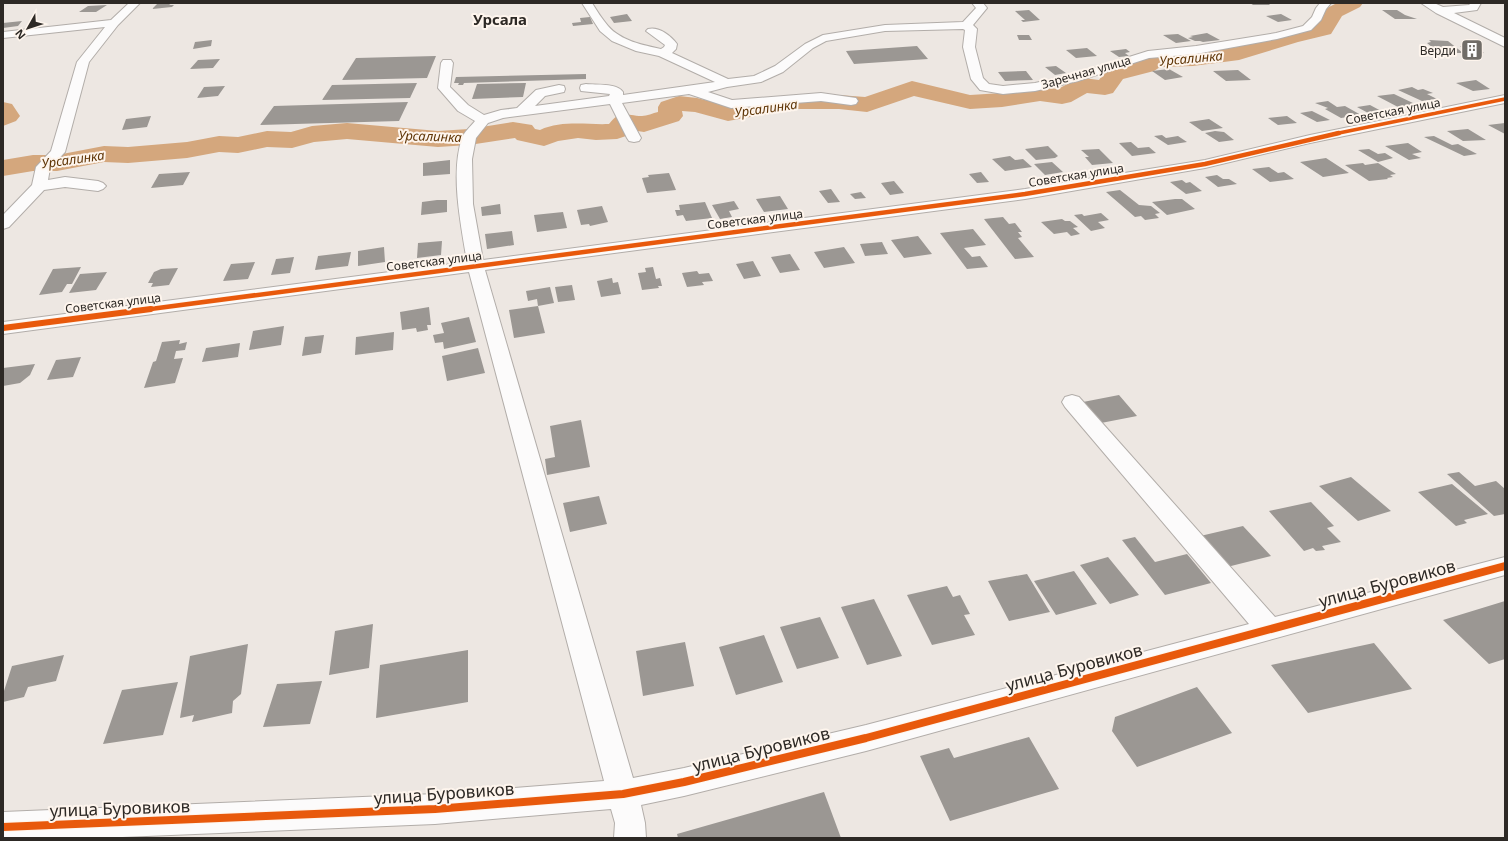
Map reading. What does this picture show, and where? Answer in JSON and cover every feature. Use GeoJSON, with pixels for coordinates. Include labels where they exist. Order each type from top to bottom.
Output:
{"type":"FeatureCollection","features":[{"type":"Feature","properties":{"kind":"street"},"geometry":{"type":"LineString","coordinates":[[3,224],[39,186],[43,167],[58,152],[83,62],[114,23],[135,3]]}},
{"type":"Feature","properties":{"kind":"street"},"geometry":{"type":"LineString","coordinates":[[587,3],[604,29],[616,39],[640,48],[663,53],[726,83]]}},
{"type":"Feature","properties":{"kind":"street"},"geometry":{"type":"LineString","coordinates":[[630,838],[630,823],[623,794],[476,267],[466,204],[465,159],[469,137],[483,120],[501,114],[620,97],[689,90],[757,79],[779,69],[809,46],[829,37],[885,28],[956,25],[966,26],[982,8],[977,3]]}},
{"type":"Feature","properties":{"kind":"street","name":"Заречная улица"},"geometry":{"type":"LineString","coordinates":[[966,26],[971,29],[969,47],[977,79],[985,86],[1003,90],[1035,87],[1078,77],[1148,55],[1196,50],[1277,36],[1307,28],[1317,18],[1321,8],[1326,3]]}},
{"type":"Feature","properties":{"kind":"street"},"geometry":{"type":"LineString","coordinates":[[1426,3],[1505,43]]}},
{"type":"Feature","properties":{"kind":"street"},"geometry":{"type":"LineString","coordinates":[[1440,11],[1473,8],[1476,3]]}},
{"type":"Feature","properties":{"kind":"street"},"geometry":{"type":"LineString","coordinates":[[3,34],[114,23]]}},
{"type":"Feature","properties":{"kind":"street"},"geometry":{"type":"LineString","coordinates":[[652,31],[664,37],[671,44],[670,48],[663,53]]}},
{"type":"Feature","properties":{"kind":"street"},"geometry":{"type":"LineString","coordinates":[[447,63],[444,88],[463,108],[483,120]]}},
{"type":"Feature","properties":{"kind":"street"},"geometry":{"type":"LineString","coordinates":[[586,88],[612,90],[620,97],[634,138]]}},
{"type":"Feature","properties":{"kind":"street"},"geometry":{"type":"LineString","coordinates":[[520,112],[541,93],[559,89]]}},
{"type":"Feature","properties":{"kind":"street"},"geometry":{"type":"LineString","coordinates":[[689,90],[711,96],[720,101],[731,104],[821,97],[850,101]]}},
{"type":"Feature","properties":{"kind":"street","name":"Советская улица"},"geometry":{"type":"LineString","coordinates":[[3,328],[1025,194],[1205,164],[1310,139],[1505,99]]}},
{"type":"Feature","properties":{"kind":"street"},"geometry":{"type":"LineString","coordinates":[[39,186],[65,182],[98,186]]}},
{"type":"Feature","properties":{"kind":"street"},"geometry":{"type":"LineString","coordinates":[[1072,402],[1269,629]]}},
{"type":"Feature","properties":{"kind":"street","name":"улица Буровиков"},"geometry":{"type":"LineString","coordinates":[[3,827],[436,809],[623,794],[684,782],[866,738],[1505,566]]}},
{"type":"Feature","properties":{"kind":"building"},"geometry":{"type":"Polygon","coordinates":[[[158,3],[172,3],[169,5],[174,5],[172,7],[152,9],[158,3]]]}},
{"type":"Feature","properties":{"kind":"building"},"geometry":{"type":"Polygon","coordinates":[[[1250,3],[1268,3],[1270,5],[1253,5],[1250,3]]]}},
{"type":"Feature","properties":{"kind":"building"},"geometry":{"type":"Polygon","coordinates":[[[107,5],[96,12],[79,12],[88,6],[107,5]]]}},
{"type":"Feature","properties":{"kind":"building"},"geometry":{"type":"Polygon","coordinates":[[[1029,10],[1040,20],[1023,22],[1021,20],[1025,20],[1015,11],[1029,10]]]}},
{"type":"Feature","properties":{"kind":"building"},"geometry":{"type":"Polygon","coordinates":[[[1382,10],[1397,10],[1405,15],[1417,19],[1395,19],[1382,10]]]}},
{"type":"Feature","properties":{"kind":"building"},"geometry":{"type":"Polygon","coordinates":[[[627,14],[632,21],[614,23],[610,17],[627,14]]]}},
{"type":"Feature","properties":{"kind":"building"},"geometry":{"type":"Polygon","coordinates":[[[1281,14],[1292,20],[1278,22],[1266,16],[1281,14]]]}},
{"type":"Feature","properties":{"kind":"building"},"geometry":{"type":"Polygon","coordinates":[[[590,17],[593,24],[573,26],[572,23],[581,22],[580,18],[590,17]]]}},
{"type":"Feature","properties":{"kind":"building"},"geometry":{"type":"Polygon","coordinates":[[[22,21],[18,26],[3,28],[3,23],[22,21]]]}},
{"type":"Feature","properties":{"kind":"building"},"geometry":{"type":"Polygon","coordinates":[[[1207,33],[1220,40],[1203,42],[1188,38],[1193,37],[1190,36],[1207,33]]]}},
{"type":"Feature","properties":{"kind":"building"},"geometry":{"type":"Polygon","coordinates":[[[1178,34],[1191,41],[1176,43],[1163,35],[1178,34]]]}},
{"type":"Feature","properties":{"kind":"building"},"geometry":{"type":"Polygon","coordinates":[[[1017,35],[1029,35],[1032,40],[1019,40],[1017,35]]]}},
{"type":"Feature","properties":{"kind":"building"},"geometry":{"type":"Polygon","coordinates":[[[212,40],[211,46],[193,49],[195,42],[212,40]]]}},
{"type":"Feature","properties":{"kind":"building"},"geometry":{"type":"Polygon","coordinates":[[[1429,40],[1448,41],[1463,53],[1439,53],[1427,43],[1431,42],[1429,40]]]}},
{"type":"Feature","properties":{"kind":"building"},"geometry":{"type":"Polygon","coordinates":[[[917,46],[928,59],[854,64],[846,51],[917,46]]]}},
{"type":"Feature","properties":{"kind":"building","name":"Верди"},"geometry":{"type":"Polygon","coordinates":[[[1460,46],[1473,46],[1484,53],[1472,54],[1460,46]]]}},
{"type":"Feature","properties":{"kind":"building"},"geometry":{"type":"Polygon","coordinates":[[[1087,48],[1097,56],[1076,58],[1066,50],[1087,48]]]}},
{"type":"Feature","properties":{"kind":"building"},"geometry":{"type":"Polygon","coordinates":[[[1126,49],[1130,52],[1125,53],[1129,56],[1119,57],[1110,51],[1126,49]]]}},
{"type":"Feature","properties":{"kind":"building"},"geometry":{"type":"Polygon","coordinates":[[[436,56],[427,78],[342,80],[356,58],[436,56]]]}},
{"type":"Feature","properties":{"kind":"building"},"geometry":{"type":"Polygon","coordinates":[[[220,59],[213,68],[190,69],[198,60],[220,59]]]}},
{"type":"Feature","properties":{"kind":"building"},"geometry":{"type":"Polygon","coordinates":[[[1056,66],[1066,73],[1055,75],[1045,67],[1056,66]]]}},
{"type":"Feature","properties":{"kind":"building"},"geometry":{"type":"Polygon","coordinates":[[[1169,69],[1183,77],[1165,80],[1152,71],[1169,69]]]}},
{"type":"Feature","properties":{"kind":"building"},"geometry":{"type":"Polygon","coordinates":[[[1238,70],[1251,80],[1226,81],[1213,71],[1238,70]]]}},
{"type":"Feature","properties":{"kind":"building"},"geometry":{"type":"Polygon","coordinates":[[[1026,71],[1033,80],[1005,81],[998,72],[1026,71]]]}},
{"type":"Feature","properties":{"kind":"building"},"geometry":{"type":"Polygon","coordinates":[[[586,74],[586,79],[464,83],[463,85],[454,83],[456,77],[586,74]]]}},
{"type":"Feature","properties":{"kind":"building"},"geometry":{"type":"Polygon","coordinates":[[[1476,80],[1490,89],[1473,91],[1456,83],[1476,80]]]}},
{"type":"Feature","properties":{"kind":"building"},"geometry":{"type":"Polygon","coordinates":[[[417,83],[410,98],[322,100],[332,85],[417,83]]]}},
{"type":"Feature","properties":{"kind":"building"},"geometry":{"type":"Polygon","coordinates":[[[526,83],[523,97],[472,99],[477,84],[526,83]]]}},
{"type":"Feature","properties":{"kind":"building"},"geometry":{"type":"Polygon","coordinates":[[[225,86],[218,96],[197,98],[204,87],[225,86]]]}},
{"type":"Feature","properties":{"kind":"building"},"geometry":{"type":"Polygon","coordinates":[[[1412,87],[1418,90],[1423,89],[1433,93],[1427,94],[1437,99],[1422,101],[1398,90],[1412,87]]]}},
{"type":"Feature","properties":{"kind":"building"},"geometry":{"type":"Polygon","coordinates":[[[1394,94],[1415,104],[1398,107],[1377,96],[1394,94]]]}},
{"type":"Feature","properties":{"kind":"building"},"geometry":{"type":"Polygon","coordinates":[[[1328,101],[1337,107],[1345,106],[1361,115],[1341,118],[1325,109],[1328,108],[1315,103],[1328,101]]]}},
{"type":"Feature","properties":{"kind":"building"},"geometry":{"type":"Polygon","coordinates":[[[408,102],[399,121],[260,125],[274,106],[408,102]]]}},
{"type":"Feature","properties":{"kind":"building"},"geometry":{"type":"Polygon","coordinates":[[[1370,105],[1383,112],[1370,114],[1357,107],[1370,105]]]}},
{"type":"Feature","properties":{"kind":"building"},"geometry":{"type":"Polygon","coordinates":[[[1312,111],[1330,120],[1317,122],[1300,113],[1312,111]]]}},
{"type":"Feature","properties":{"kind":"building"},"geometry":{"type":"Polygon","coordinates":[[[151,116],[147,127],[122,130],[126,119],[151,116]]]}},
{"type":"Feature","properties":{"kind":"building"},"geometry":{"type":"Polygon","coordinates":[[[1287,116],[1297,123],[1278,125],[1268,118],[1287,116]]]}},
{"type":"Feature","properties":{"kind":"building"},"geometry":{"type":"Polygon","coordinates":[[[1209,119],[1223,128],[1202,131],[1189,122],[1209,119]]]}},
{"type":"Feature","properties":{"kind":"building"},"geometry":{"type":"Polygon","coordinates":[[[1505,123],[1505,134],[1488,125],[1505,123]]]}},
{"type":"Feature","properties":{"kind":"building"},"geometry":{"type":"Polygon","coordinates":[[[1468,129],[1486,140],[1463,141],[1447,131],[1468,129]]]}},
{"type":"Feature","properties":{"kind":"building"},"geometry":{"type":"Polygon","coordinates":[[[1215,131],[1224,132],[1234,140],[1219,142],[1205,133],[1215,131]]]}},
{"type":"Feature","properties":{"kind":"building"},"geometry":{"type":"Polygon","coordinates":[[[1162,135],[1166,138],[1178,136],[1187,142],[1168,145],[1154,136],[1162,135]]]}},
{"type":"Feature","properties":{"kind":"building"},"geometry":{"type":"Polygon","coordinates":[[[1434,136],[1452,145],[1458,144],[1477,154],[1464,156],[1424,137],[1434,136]]]}},
{"type":"Feature","properties":{"kind":"building"},"geometry":{"type":"Polygon","coordinates":[[[1131,142],[1138,148],[1149,147],[1156,153],[1132,156],[1119,143],[1131,142]]]}},
{"type":"Feature","properties":{"kind":"building"},"geometry":{"type":"Polygon","coordinates":[[[1408,143],[1422,152],[1412,154],[1421,158],[1409,160],[1385,146],[1408,143]]]}},
{"type":"Feature","properties":{"kind":"building"},"geometry":{"type":"Polygon","coordinates":[[[1048,146],[1058,156],[1055,158],[1036,160],[1025,149],[1048,146]]]}},
{"type":"Feature","properties":{"kind":"building"},"geometry":{"type":"Polygon","coordinates":[[[1099,149],[1113,163],[1092,165],[1085,157],[1089,157],[1081,150],[1099,149]]]}},
{"type":"Feature","properties":{"kind":"building"},"geometry":{"type":"Polygon","coordinates":[[[1369,149],[1378,154],[1385,153],[1393,158],[1378,162],[1358,150],[1369,149]]]}},
{"type":"Feature","properties":{"kind":"building"},"geometry":{"type":"Polygon","coordinates":[[[1010,156],[1015,160],[1023,159],[1032,167],[1005,171],[992,159],[1010,156]]]}},
{"type":"Feature","properties":{"kind":"building"},"geometry":{"type":"Polygon","coordinates":[[[1326,158],[1349,173],[1323,177],[1300,162],[1326,158]]]}},
{"type":"Feature","properties":{"kind":"building"},"geometry":{"type":"Polygon","coordinates":[[[450,160],[450,174],[423,176],[423,163],[450,160]]]}},
{"type":"Feature","properties":{"kind":"building"},"geometry":{"type":"Polygon","coordinates":[[[1052,162],[1063,172],[1045,175],[1034,164],[1052,162]]]}},
{"type":"Feature","properties":{"kind":"building"},"geometry":{"type":"Polygon","coordinates":[[[1363,163],[1365,165],[1378,163],[1396,174],[1390,175],[1393,177],[1387,178],[1388,179],[1369,181],[1345,165],[1363,163]]]}},
{"type":"Feature","properties":{"kind":"building"},"geometry":{"type":"Polygon","coordinates":[[[1269,167],[1278,173],[1284,172],[1294,179],[1270,182],[1252,169],[1269,167]]]}},
{"type":"Feature","properties":{"kind":"building"},"geometry":{"type":"Polygon","coordinates":[[[190,172],[183,185],[151,188],[159,174],[190,172]]]}},
{"type":"Feature","properties":{"kind":"building"},"geometry":{"type":"Polygon","coordinates":[[[981,172],[989,182],[977,183],[969,174],[981,172]]]}},
{"type":"Feature","properties":{"kind":"building"},"geometry":{"type":"Polygon","coordinates":[[[669,173],[676,190],[647,193],[642,178],[649,177],[648,175],[669,173]]]}},
{"type":"Feature","properties":{"kind":"building"},"geometry":{"type":"Polygon","coordinates":[[[1217,175],[1223,179],[1229,179],[1237,184],[1218,187],[1205,177],[1217,175]]]}},
{"type":"Feature","properties":{"kind":"building"},"geometry":{"type":"Polygon","coordinates":[[[1182,180],[1186,183],[1190,182],[1202,191],[1186,194],[1170,182],[1182,180]]]}},
{"type":"Feature","properties":{"kind":"building"},"geometry":{"type":"Polygon","coordinates":[[[894,181],[904,193],[890,195],[881,183],[894,181]]]}},
{"type":"Feature","properties":{"kind":"building"},"geometry":{"type":"Polygon","coordinates":[[[831,189],[840,202],[828,203],[819,191],[831,189]]]}},
{"type":"Feature","properties":{"kind":"building"},"geometry":{"type":"Polygon","coordinates":[[[1120,190],[1139,205],[1151,206],[1160,213],[1155,214],[1159,218],[1145,220],[1141,216],[1135,217],[1106,192],[1120,190]]]}},
{"type":"Feature","properties":{"kind":"building"},"geometry":{"type":"Polygon","coordinates":[[[861,192],[866,198],[855,199],[850,194],[861,192]]]}},
{"type":"Feature","properties":{"kind":"building"},"geometry":{"type":"Polygon","coordinates":[[[780,196],[788,209],[764,212],[756,199],[780,196]]]}},
{"type":"Feature","properties":{"kind":"building"},"geometry":{"type":"Polygon","coordinates":[[[1182,199],[1195,209],[1167,215],[1152,202],[1182,199]]]}},
{"type":"Feature","properties":{"kind":"building"},"geometry":{"type":"Polygon","coordinates":[[[447,200],[447,212],[421,215],[422,202],[447,200]]]}},
{"type":"Feature","properties":{"kind":"building"},"geometry":{"type":"Polygon","coordinates":[[[734,201],[739,209],[729,211],[732,217],[720,219],[712,205],[734,201]]]}},
{"type":"Feature","properties":{"kind":"building"},"geometry":{"type":"Polygon","coordinates":[[[705,202],[712,218],[686,221],[683,215],[677,216],[675,210],[680,210],[679,205],[705,202]]]}},
{"type":"Feature","properties":{"kind":"building"},"geometry":{"type":"Polygon","coordinates":[[[500,204],[501,214],[482,216],[481,207],[500,204]]]}},
{"type":"Feature","properties":{"kind":"building"},"geometry":{"type":"Polygon","coordinates":[[[602,206],[608,222],[590,226],[589,224],[581,225],[577,210],[602,206]]]}},
{"type":"Feature","properties":{"kind":"building"},"geometry":{"type":"Polygon","coordinates":[[[563,212],[567,228],[537,232],[534,215],[563,212]]]}},
{"type":"Feature","properties":{"kind":"building"},"geometry":{"type":"Polygon","coordinates":[[[1101,213],[1109,220],[1098,222],[1105,228],[1091,231],[1074,215],[1082,214],[1084,216],[1101,213]]]}},
{"type":"Feature","properties":{"kind":"building"},"geometry":{"type":"Polygon","coordinates":[[[1003,217],[1009,224],[1015,223],[1022,232],[1018,232],[1022,237],[1018,238],[1034,257],[1015,259],[984,219],[1003,217]]]}},
{"type":"Feature","properties":{"kind":"building"},"geometry":{"type":"Polygon","coordinates":[[[1062,219],[1065,221],[1070,221],[1078,227],[1073,228],[1080,234],[1071,236],[1067,232],[1054,234],[1041,222],[1062,219]]]}},
{"type":"Feature","properties":{"kind":"building"},"geometry":{"type":"Polygon","coordinates":[[[973,229],[986,245],[964,248],[972,257],[980,256],[988,267],[967,269],[940,233],[973,229]]]}},
{"type":"Feature","properties":{"kind":"building"},"geometry":{"type":"Polygon","coordinates":[[[512,231],[514,245],[487,249],[485,234],[512,231]]]}},
{"type":"Feature","properties":{"kind":"building"},"geometry":{"type":"Polygon","coordinates":[[[918,236],[932,254],[904,258],[891,240],[918,236]]]}},
{"type":"Feature","properties":{"kind":"building"},"geometry":{"type":"Polygon","coordinates":[[[442,241],[441,255],[417,258],[418,243],[442,241]]]}},
{"type":"Feature","properties":{"kind":"building"},"geometry":{"type":"Polygon","coordinates":[[[882,242],[888,254],[865,256],[860,244],[882,242]]]}},
{"type":"Feature","properties":{"kind":"building"},"geometry":{"type":"Polygon","coordinates":[[[384,247],[385,262],[358,266],[358,251],[384,247]]]}},
{"type":"Feature","properties":{"kind":"building"},"geometry":{"type":"Polygon","coordinates":[[[844,247],[855,263],[824,268],[814,252],[844,247]]]}},
{"type":"Feature","properties":{"kind":"building"},"geometry":{"type":"Polygon","coordinates":[[[351,252],[348,266],[315,270],[318,256],[351,252]]]}},
{"type":"Feature","properties":{"kind":"building"},"geometry":{"type":"Polygon","coordinates":[[[790,254],[800,270],[780,273],[771,257],[790,254]]]}},
{"type":"Feature","properties":{"kind":"building"},"geometry":{"type":"Polygon","coordinates":[[[294,257],[290,273],[271,275],[276,259],[294,257]]]}},
{"type":"Feature","properties":{"kind":"building"},"geometry":{"type":"Polygon","coordinates":[[[753,261],[761,276],[744,279],[736,264],[753,261]]]}},
{"type":"Feature","properties":{"kind":"building"},"geometry":{"type":"Polygon","coordinates":[[[255,262],[248,279],[223,281],[231,264],[255,262]]]}},
{"type":"Feature","properties":{"kind":"building"},"geometry":{"type":"Polygon","coordinates":[[[81,267],[72,284],[67,284],[62,292],[39,295],[53,269],[81,267]]]}},
{"type":"Feature","properties":{"kind":"building"},"geometry":{"type":"Polygon","coordinates":[[[653,267],[656,279],[660,278],[662,286],[658,286],[659,288],[642,290],[638,273],[646,272],[645,268],[653,267]]]}},
{"type":"Feature","properties":{"kind":"building"},"geometry":{"type":"Polygon","coordinates":[[[178,268],[169,285],[151,287],[153,283],[148,283],[154,272],[161,269],[178,268]]]}},
{"type":"Feature","properties":{"kind":"building"},"geometry":{"type":"Polygon","coordinates":[[[697,271],[699,274],[709,273],[713,281],[702,282],[704,285],[687,287],[682,273],[697,271]]]}},
{"type":"Feature","properties":{"kind":"building"},"geometry":{"type":"Polygon","coordinates":[[[107,272],[96,290],[69,293],[80,274],[107,272]]]}},
{"type":"Feature","properties":{"kind":"building"},"geometry":{"type":"Polygon","coordinates":[[[612,278],[613,283],[618,282],[621,294],[601,297],[597,281],[612,278]]]}},
{"type":"Feature","properties":{"kind":"building"},"geometry":{"type":"Polygon","coordinates":[[[572,285],[575,300],[558,302],[555,287],[572,285]]]}},
{"type":"Feature","properties":{"kind":"building"},"geometry":{"type":"Polygon","coordinates":[[[550,287],[554,303],[538,306],[537,299],[528,301],[526,291],[550,287]]]}},
{"type":"Feature","properties":{"kind":"building"},"geometry":{"type":"Polygon","coordinates":[[[538,306],[545,333],[514,338],[509,310],[538,306]]]}},
{"type":"Feature","properties":{"kind":"building"},"geometry":{"type":"Polygon","coordinates":[[[429,307],[431,325],[427,325],[428,330],[417,332],[416,328],[402,330],[400,312],[429,307]]]}},
{"type":"Feature","properties":{"kind":"building"},"geometry":{"type":"Polygon","coordinates":[[[469,317],[476,342],[444,349],[443,342],[435,343],[433,335],[444,333],[441,323],[469,317]]]}},
{"type":"Feature","properties":{"kind":"building"},"geometry":{"type":"Polygon","coordinates":[[[284,326],[281,345],[249,350],[253,331],[284,326]]]}},
{"type":"Feature","properties":{"kind":"building"},"geometry":{"type":"Polygon","coordinates":[[[394,332],[393,350],[355,355],[356,337],[394,332]]]}},
{"type":"Feature","properties":{"kind":"building"},"geometry":{"type":"Polygon","coordinates":[[[324,335],[321,353],[302,356],[305,337],[324,335]]]}},
{"type":"Feature","properties":{"kind":"building"},"geometry":{"type":"Polygon","coordinates":[[[180,340],[179,344],[187,342],[185,350],[176,351],[174,359],[183,358],[175,383],[144,388],[153,362],[156,361],[162,342],[180,340]]]}},
{"type":"Feature","properties":{"kind":"building"},"geometry":{"type":"Polygon","coordinates":[[[240,343],[238,357],[202,362],[206,348],[240,343]]]}},
{"type":"Feature","properties":{"kind":"building"},"geometry":{"type":"Polygon","coordinates":[[[478,348],[485,373],[447,381],[442,356],[478,348]]]}},
{"type":"Feature","properties":{"kind":"building"},"geometry":{"type":"Polygon","coordinates":[[[81,357],[73,377],[47,380],[56,360],[81,357]]]}},
{"type":"Feature","properties":{"kind":"building"},"geometry":{"type":"Polygon","coordinates":[[[35,364],[30,375],[20,383],[3,386],[3,368],[35,364]]]}},
{"type":"Feature","properties":{"kind":"building"},"geometry":{"type":"Polygon","coordinates":[[[1119,395],[1137,416],[1101,423],[1083,402],[1119,395]]]}},
{"type":"Feature","properties":{"kind":"building"},"geometry":{"type":"Polygon","coordinates":[[[581,420],[590,467],[547,475],[545,459],[555,457],[550,426],[581,420]]]}},
{"type":"Feature","properties":{"kind":"building"},"geometry":{"type":"Polygon","coordinates":[[[1459,472],[1475,486],[1496,481],[1505,489],[1505,514],[1494,516],[1447,474],[1459,472]]]}},
{"type":"Feature","properties":{"kind":"building"},"geometry":{"type":"Polygon","coordinates":[[[1351,477],[1391,511],[1358,521],[1319,486],[1351,477]]]}},
{"type":"Feature","properties":{"kind":"building"},"geometry":{"type":"Polygon","coordinates":[[[1452,484],[1488,514],[1464,520],[1467,523],[1456,526],[1418,492],[1452,484]]]}},
{"type":"Feature","properties":{"kind":"building"},"geometry":{"type":"Polygon","coordinates":[[[599,496],[607,524],[570,532],[563,503],[599,496]]]}},
{"type":"Feature","properties":{"kind":"building"},"geometry":{"type":"Polygon","coordinates":[[[1311,502],[1334,526],[1327,528],[1341,542],[1322,546],[1325,550],[1316,551],[1313,548],[1304,551],[1269,511],[1311,502]]]}},
{"type":"Feature","properties":{"kind":"building"},"geometry":{"type":"Polygon","coordinates":[[[1243,526],[1271,556],[1223,568],[1196,537],[1243,526]]]}},
{"type":"Feature","properties":{"kind":"building"},"geometry":{"type":"Polygon","coordinates":[[[1135,537],[1155,562],[1187,554],[1211,583],[1165,595],[1122,540],[1135,537]]]}},
{"type":"Feature","properties":{"kind":"building"},"geometry":{"type":"Polygon","coordinates":[[[1108,557],[1139,595],[1110,604],[1080,565],[1108,557]]]}},
{"type":"Feature","properties":{"kind":"building"},"geometry":{"type":"Polygon","coordinates":[[[1074,571],[1097,604],[1056,615],[1034,581],[1074,571]]]}},
{"type":"Feature","properties":{"kind":"building"},"geometry":{"type":"Polygon","coordinates":[[[1027,574],[1050,612],[1009,621],[988,581],[1027,574]]]}},
{"type":"Feature","properties":{"kind":"building"},"geometry":{"type":"Polygon","coordinates":[[[947,586],[953,597],[960,595],[970,614],[964,615],[975,635],[932,645],[907,595],[947,586]]]}},
{"type":"Feature","properties":{"kind":"building"},"geometry":{"type":"Polygon","coordinates":[[[874,599],[902,656],[867,665],[841,607],[874,599]]]}},
{"type":"Feature","properties":{"kind":"building"},"geometry":{"type":"Polygon","coordinates":[[[1505,601],[1505,659],[1489,664],[1443,620],[1505,601]]]}},
{"type":"Feature","properties":{"kind":"building"},"geometry":{"type":"Polygon","coordinates":[[[820,617],[839,658],[797,669],[780,627],[820,617]]]}},
{"type":"Feature","properties":{"kind":"building"},"geometry":{"type":"Polygon","coordinates":[[[373,624],[369,668],[329,675],[335,631],[373,624]]]}},
{"type":"Feature","properties":{"kind":"building"},"geometry":{"type":"Polygon","coordinates":[[[764,635],[783,682],[736,695],[719,647],[764,635]]]}},
{"type":"Feature","properties":{"kind":"building"},"geometry":{"type":"Polygon","coordinates":[[[685,642],[694,686],[643,696],[636,651],[685,642]]]}},
{"type":"Feature","properties":{"kind":"building"},"geometry":{"type":"Polygon","coordinates":[[[1374,643],[1412,689],[1308,713],[1271,665],[1374,643]]]}},
{"type":"Feature","properties":{"kind":"building"},"geometry":{"type":"Polygon","coordinates":[[[248,644],[241,694],[233,701],[232,713],[192,722],[194,715],[180,718],[190,656],[248,644]]]}},
{"type":"Feature","properties":{"kind":"building"},"geometry":{"type":"Polygon","coordinates":[[[468,650],[468,702],[376,718],[380,665],[468,650]]]}},
{"type":"Feature","properties":{"kind":"building"},"geometry":{"type":"Polygon","coordinates":[[[64,655],[56,681],[28,687],[24,697],[3,702],[3,694],[12,666],[64,655]]]}},
{"type":"Feature","properties":{"kind":"building"},"geometry":{"type":"Polygon","coordinates":[[[322,681],[310,724],[263,727],[277,684],[322,681]]]}},
{"type":"Feature","properties":{"kind":"building"},"geometry":{"type":"Polygon","coordinates":[[[178,682],[163,735],[103,744],[122,690],[178,682]]]}},
{"type":"Feature","properties":{"kind":"building"},"geometry":{"type":"Polygon","coordinates":[[[1197,687],[1232,733],[1137,767],[1112,731],[1115,717],[1197,687]]]}},
{"type":"Feature","properties":{"kind":"building"},"geometry":{"type":"Polygon","coordinates":[[[1029,737],[1059,789],[950,821],[920,756],[949,748],[954,758],[1029,737]]]}},
{"type":"Feature","properties":{"kind":"building"},"geometry":{"type":"Polygon","coordinates":[[[824,792],[841,838],[678,838],[677,834],[824,792]]]}},
{"type":"Feature","properties":{"kind":"waterway","name":"Урсалинка"},"geometry":{"type":"LineString","coordinates":[[3,168],[33,163],[57,163],[104,154],[128,155],[187,150],[219,144],[238,145],[267,139],[292,140],[312,134],[347,131],[438,139],[469,137],[513,130],[523,130],[526,135],[544,138],[551,134],[578,130],[596,132],[617,131],[625,121],[644,124],[670,116],[670,107],[679,103],[697,105],[728,114],[795,102],[839,102],[867,105],[912,88],[970,102],[1002,100],[1040,94],[1062,97],[1083,85],[1105,88],[1115,74],[1146,66],[1155,60],[1193,59],[1239,53],[1293,37],[1324,30],[1334,12],[1353,3]]}},
{"type":"Feature","properties":{"kind":"waterway","name":"Урсалинка"},"geometry":{"type":"LineString","coordinates":[[3,109],[7,116],[3,118]]}},
{"type":"Feature","properties":{"kind":"cycle path"},"geometry":{"type":"LineString","coordinates":[[3,328],[1025,194],[1205,164],[1310,139],[1505,99]]}},
{"type":"Feature","properties":{"kind":"cycle path"},"geometry":{"type":"LineString","coordinates":[[3,827],[435,809],[623,794],[684,782],[866,738],[1505,566]]}},
{"type":"Feature","properties":{"kind":"place","name":"Верди"},"geometry":{"type":"Point","coordinates":[1472,50]}},
{"type":"Feature","properties":{"kind":"district","name":"Урсала"},"geometry":{"type":"Point","coordinates":[500,19]}}]}
